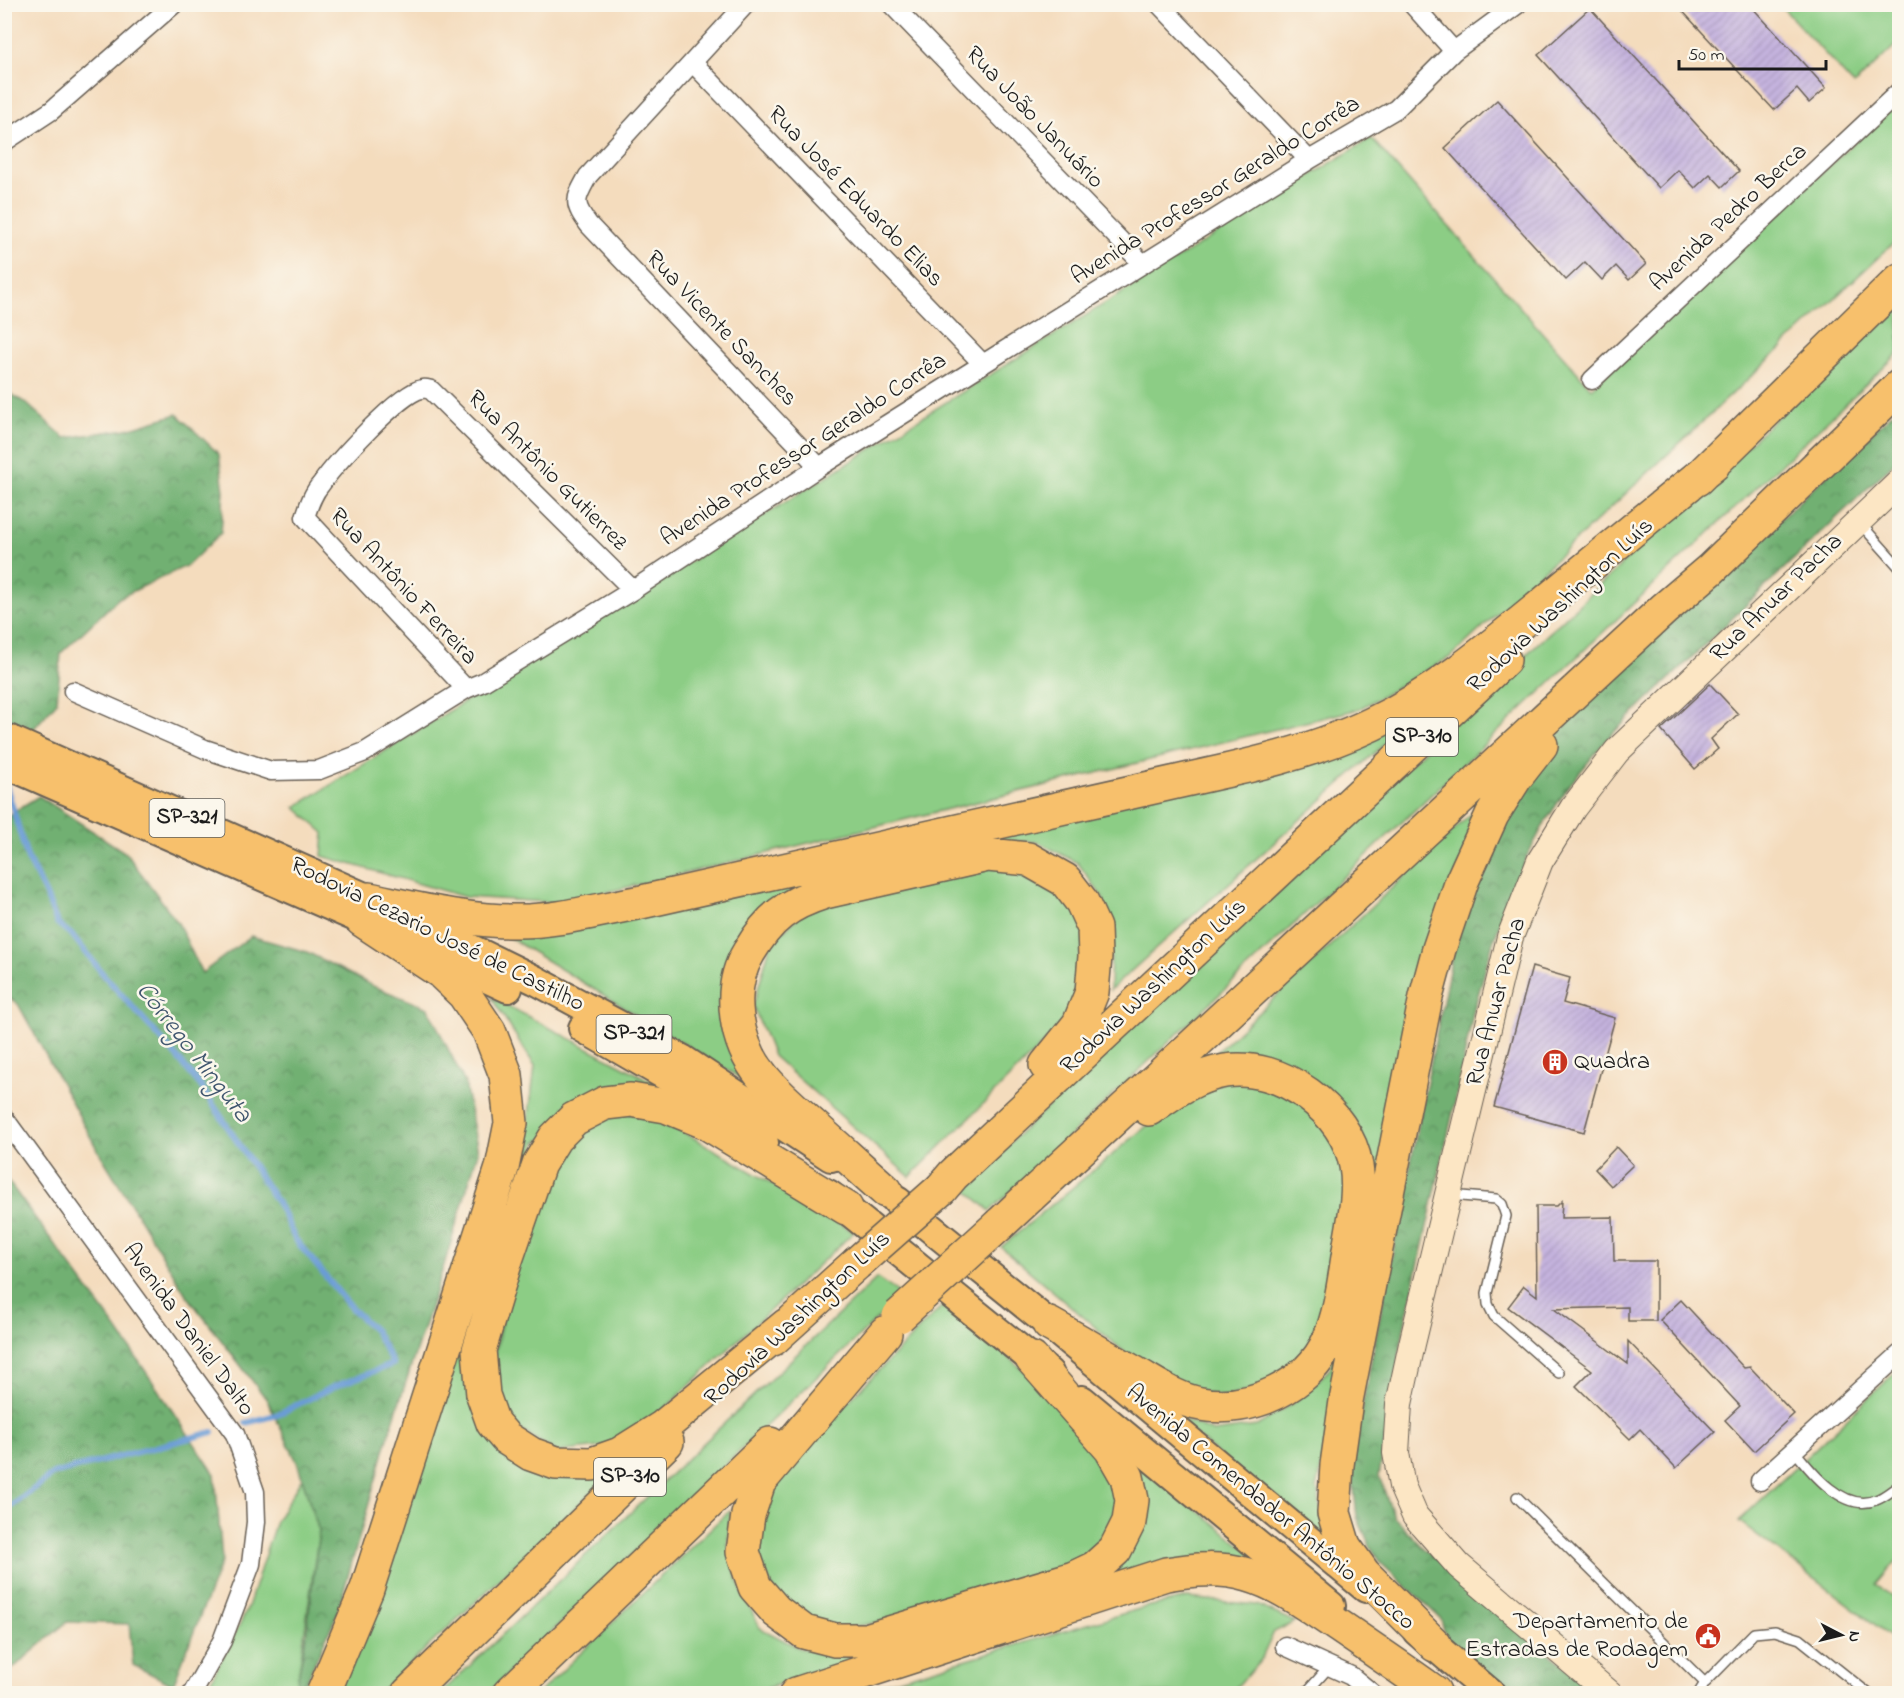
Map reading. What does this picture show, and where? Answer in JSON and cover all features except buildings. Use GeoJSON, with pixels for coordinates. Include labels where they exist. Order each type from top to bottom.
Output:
{"type":"FeatureCollection","features":[{"type":"Feature","properties":{"kind":"highway","name":"Rodovia Washington Luís"},"geometry":{"type":"LineString","coordinates":[[408,1694],[787,1325],[947,1182],[1713,465],[1898,281]]}},
{"type":"Feature","properties":{"kind":"highway","name":"SP-310"},"geometry":{"type":"LineString","coordinates":[[509,1694],[892,1325],[1664,609],[1711,569],[1899,386]]}},
{"type":"Feature","properties":{"kind":"highway"},"geometry":{"type":"LineString","coordinates":[[366,909],[516,921],[556,918],[648,900],[1267,762],[1326,743],[1372,724],[1417,700],[1449,678],[1491,647],[1713,465]]}},
{"type":"Feature","properties":{"kind":"highway"},"geometry":{"type":"LineString","coordinates":[[1435,1645],[1364,1574],[1344,1546],[1334,1513],[1337,1466],[1346,1401],[1426,997],[1439,948],[1462,881],[1492,815],[1516,777],[1545,740],[1711,569]]}},
{"type":"Feature","properties":{"kind":"highway"},"geometry":{"type":"LineString","coordinates":[[886,1191],[787,1102],[761,1075],[745,1047],[738,1023],[735,997],[742,963],[766,925],[802,899],[988,855],[1028,859],[1065,880],[1082,902],[1094,928],[1095,956],[1092,992],[1079,1024],[1041,1071],[998,1116],[947,1182]]}},
{"type":"Feature","properties":{"kind":"highway"},"geometry":{"type":"LineString","coordinates":[[324,1694],[367,1589],[502,1168],[511,1123],[506,1075],[489,1031],[464,994],[366,909]]}},
{"type":"Feature","properties":{"kind":"highway"},"geometry":{"type":"LineString","coordinates":[[1045,1183],[1181,1086],[1201,1077],[1225,1071],[1246,1070],[1274,1077],[1300,1088],[1318,1102],[1335,1121],[1349,1143],[1356,1165],[1358,1195],[1339,1311],[1329,1341],[1311,1367],[1286,1388],[1258,1400],[1230,1406],[1200,1404],[1171,1394],[1049,1324]]}},
{"type":"Feature","properties":{"kind":"highway"},"geometry":{"type":"LineString","coordinates":[[787,1325],[663,1427],[621,1454],[592,1464],[556,1463],[531,1454],[507,1438],[493,1423],[483,1395],[479,1350],[506,1260],[539,1164],[555,1138],[574,1119],[605,1103],[631,1100],[666,1106],[705,1122],[846,1208]]}},
{"type":"Feature","properties":{"kind":"highway"},"geometry":{"type":"LineString","coordinates":[[892,1325],[759,1482],[748,1515],[743,1552],[755,1587],[776,1611],[804,1632],[835,1640],[866,1640],[1074,1578],[1095,1568],[1115,1550],[1129,1522],[1132,1500],[1127,1477],[1112,1449],[1032,1359]]}},
{"type":"Feature","properties":{"kind":"highway"},"geometry":{"type":"LineString","coordinates":[[796,1694],[1166,1574],[1193,1570],[1248,1575],[1273,1584],[1335,1623],[1435,1693]]}},
{"type":"Feature","properties":{"kind":"main road","name":"Rodovia Cezario José de Castilho"},"geometry":{"type":"LineString","coordinates":[[4,737],[366,909],[603,1039],[687,1088],[743,1127],[1032,1359]]}},
{"type":"Feature","properties":{"kind":"main road","name":"Rodovia Cezario José de Castilho"},"geometry":{"type":"LineString","coordinates":[[4,763],[535,980],[682,1059],[886,1191],[1049,1324]]}},
{"type":"Feature","properties":{"kind":"main road","name":"Avenida Comendador Antônio Stocco"},"geometry":{"type":"LineString","coordinates":[[1049,1324],[1491,1694]]}},
{"type":"Feature","properties":{"kind":"main road","name":"Avenida Comendador Antônio Stocco"},"geometry":{"type":"LineString","coordinates":[[1032,1359],[1435,1693]]}},
{"type":"Feature","properties":{"kind":"street"},"geometry":{"type":"LineString","coordinates":[[4,142],[51,111],[174,4]]}},
{"type":"Feature","properties":{"kind":"street"},"geometry":{"type":"LineString","coordinates":[[693,63],[746,4]]}},
{"type":"Feature","properties":{"kind":"street","name":"Rua João Januário"},"geometry":{"type":"LineString","coordinates":[[891,4],[1143,264]]}},
{"type":"Feature","properties":{"kind":"street"},"geometry":{"type":"LineString","coordinates":[[1159,4],[1309,160]]}},
{"type":"Feature","properties":{"kind":"street"},"geometry":{"type":"LineString","coordinates":[[1412,4],[1454,51]]}},
{"type":"Feature","properties":{"kind":"street","name":"Avenida Professor Geraldo Corrêa"},"geometry":{"type":"LineString","coordinates":[[73,691],[205,749],[271,771],[319,770],[365,752],[633,590],[819,467],[1309,160],[1396,109],[1454,51],[1518,4]]}},
{"type":"Feature","properties":{"kind":"street","name":"Rua Vicente Sanches"},"geometry":{"type":"LineString","coordinates":[[693,63],[588,176],[577,196],[577,209],[589,225],[819,467]]}},
{"type":"Feature","properties":{"kind":"street","name":"Rua José Eduardo Elias"},"geometry":{"type":"LineString","coordinates":[[693,63],[983,364]]}},
{"type":"Feature","properties":{"kind":"street","name":"Avenida Pedro Berca"},"geometry":{"type":"LineString","coordinates":[[1592,380],[1899,91]]}},
{"type":"Feature","properties":{"kind":"street","name":"Rua Antônio Gutierrez"},"geometry":{"type":"LineString","coordinates":[[305,517],[320,484],[348,452],[400,401],[420,389],[428,389],[633,590]]}},
{"type":"Feature","properties":{"kind":"street","name":"Rua Anuar Pacha"},"geometry":{"type":"LineString","coordinates":[[1611,1694],[1459,1566],[1414,1516],[1402,1486],[1396,1453],[1399,1404],[1448,1195],[1510,937],[1540,861],[1573,808],[1617,751],[1899,482]]}},
{"type":"Feature","properties":{"kind":"street","name":"Rua Antônio Ferreira"},"geometry":{"type":"LineString","coordinates":[[305,517],[466,689]]}},
{"type":"Feature","properties":{"kind":"street","name":"Avenida Daniel Dalto"},"geometry":{"type":"LineString","coordinates":[[4,1118],[235,1434],[255,1492],[256,1522],[251,1564],[222,1641],[192,1694]]}},
{"type":"Feature","properties":{"kind":"street"},"geometry":{"type":"LineString","coordinates":[[1760,1481],[1899,1354]]}},
{"type":"Feature","properties":{"kind":"street"},"geometry":{"type":"LineString","coordinates":[[1285,1646],[1351,1676],[1373,1694]]}},
{"type":"Feature","properties":{"kind":"lane"},"geometry":{"type":"LineString","coordinates":[[1857,520],[1899,568]]}},
{"type":"Feature","properties":{"kind":"lane"},"geometry":{"type":"LineString","coordinates":[[1448,1195],[1496,1199],[1502,1204],[1506,1216],[1487,1293],[1488,1304],[1494,1316],[1559,1373]]}},
{"type":"Feature","properties":{"kind":"lane"},"geometry":{"type":"LineString","coordinates":[[1794,1450],[1820,1480],[1851,1501],[1875,1501],[1899,1485]]}},
{"type":"Feature","properties":{"kind":"lane"},"geometry":{"type":"LineString","coordinates":[[1517,1497],[1705,1683]]}},
{"type":"Feature","properties":{"kind":"lane"},"geometry":{"type":"LineString","coordinates":[[1698,1694],[1705,1683],[1754,1633],[1775,1631],[1800,1639],[1869,1694]]}},
{"type":"Feature","properties":{"kind":"lane"},"geometry":{"type":"LineString","coordinates":[[1305,1694],[1330,1666]]}},
{"type":"Feature","properties":{"kind":"green space"},"geometry":{"type":"Polygon","coordinates":[[[1780,5],[1899,5],[1899,42],[1854,85],[1780,5]]]}},
{"type":"Feature","properties":{"kind":"green space"},"geometry":{"type":"Polygon","coordinates":[[[1899,101],[1899,238],[1452,656],[1359,709],[562,903],[465,897],[322,856],[324,833],[295,807],[1371,138],[1591,388],[1899,101]]]}},
{"type":"Feature","properties":{"kind":"green space"},"geometry":{"type":"Polygon","coordinates":[[[1899,302],[1899,353],[990,1211],[963,1187],[1899,302]]]}},
{"type":"Feature","properties":{"kind":"green space"},"geometry":{"type":"Polygon","coordinates":[[[4,390],[26,403],[65,438],[127,429],[177,414],[219,454],[224,491],[221,533],[188,565],[119,598],[61,653],[57,702],[30,733],[5,720],[4,390]]]}},
{"type":"Feature","properties":{"kind":"green space"},"geometry":{"type":"Polygon","coordinates":[[[1899,407],[1899,458],[1608,738],[1568,787],[1527,856],[1493,942],[1473,1013],[1404,1328],[1379,1476],[1394,1517],[1425,1549],[1597,1693],[1504,1693],[1447,1643],[1441,1619],[1382,1564],[1370,1546],[1357,1517],[1351,1462],[1459,921],[1485,852],[1553,739],[1592,697],[1899,407]]]}},
{"type":"Feature","properties":{"kind":"green space"},"geometry":{"type":"Polygon","coordinates":[[[1418,714],[1110,990],[1111,947],[1103,898],[1078,863],[1038,842],[989,840],[765,906],[730,1043],[745,1081],[508,937],[1284,765],[1418,714]]]}},
{"type":"Feature","properties":{"kind":"green space"},"geometry":{"type":"Polygon","coordinates":[[[39,796],[126,853],[178,923],[202,973],[251,936],[307,952],[373,986],[428,1008],[465,1083],[478,1152],[389,1434],[337,1614],[301,1693],[295,1693],[306,1636],[319,1531],[297,1462],[267,1400],[185,1293],[96,1147],[18,1004],[5,995],[5,817],[39,796]]]}},
{"type":"Feature","properties":{"kind":"green space"},"geometry":{"type":"Polygon","coordinates":[[[1487,799],[1425,950],[1317,1488],[1328,1548],[1171,1414],[1213,1432],[1257,1426],[1295,1402],[1330,1369],[1369,1174],[1262,1064],[1212,1056],[1487,799]]]}},
{"type":"Feature","properties":{"kind":"green space"},"geometry":{"type":"Polygon","coordinates":[[[1008,861],[1057,877],[1085,916],[1084,990],[1054,1033],[910,1177],[773,1056],[753,1006],[771,943],[812,904],[1008,861]]]}},
{"type":"Feature","properties":{"kind":"green space"},"geometry":{"type":"Polygon","coordinates":[[[491,997],[666,1089],[536,1142],[482,1423],[611,1474],[379,1693],[335,1694],[379,1578],[526,1138],[535,1066],[491,997]]]}},
{"type":"Feature","properties":{"kind":"green space"},"geometry":{"type":"Polygon","coordinates":[[[1231,1079],[1275,1086],[1305,1106],[1344,1150],[1348,1202],[1330,1308],[1310,1355],[1266,1387],[1225,1397],[1180,1388],[1135,1361],[1001,1247],[1183,1096],[1231,1079]]]}},
{"type":"Feature","properties":{"kind":"green space"},"geometry":{"type":"Polygon","coordinates":[[[613,1111],[654,1117],[854,1232],[646,1426],[617,1445],[557,1452],[505,1421],[487,1354],[549,1164],[575,1133],[613,1111]]]}},
{"type":"Feature","properties":{"kind":"green space"},"geometry":{"type":"Polygon","coordinates":[[[5,1177],[117,1329],[215,1474],[222,1560],[173,1685],[133,1665],[129,1624],[67,1622],[5,1675],[5,1177]]]}},
{"type":"Feature","properties":{"kind":"green space"},"geometry":{"type":"Polygon","coordinates":[[[877,1278],[902,1295],[488,1693],[440,1694],[877,1278]]]}},
{"type":"Feature","properties":{"kind":"green space"},"geometry":{"type":"Polygon","coordinates":[[[946,1302],[1034,1379],[1108,1459],[1120,1488],[1112,1533],[1086,1561],[885,1621],[845,1628],[803,1619],[776,1595],[759,1560],[762,1514],[789,1462],[946,1302]]]}},
{"type":"Feature","properties":{"kind":"green space"},"geometry":{"type":"Polygon","coordinates":[[[1899,1369],[1899,1558],[1876,1585],[1899,1601],[1899,1643],[1739,1521],[1899,1369]]]}},
{"type":"Feature","properties":{"kind":"green space"},"geometry":{"type":"Polygon","coordinates":[[[1135,1459],[1273,1571],[1174,1564],[750,1693],[538,1694],[730,1510],[728,1546],[738,1583],[760,1628],[799,1648],[845,1656],[1122,1560],[1135,1459]]]}},
{"type":"Feature","properties":{"kind":"green space"},"geometry":{"type":"Polygon","coordinates":[[[302,1478],[319,1531],[296,1693],[204,1694],[247,1610],[276,1521],[302,1478]]]}},
{"type":"Feature","properties":{"kind":"green space"},"geometry":{"type":"Polygon","coordinates":[[[1188,1598],[1257,1605],[1295,1622],[1274,1632],[1261,1660],[1231,1693],[848,1694],[1146,1607],[1188,1598]]]}},
{"type":"Feature","properties":{"kind":"waterway","name":"Córrego Minguta"},"geometry":{"type":"LineString","coordinates":[[6,785],[27,857],[57,923],[73,936],[103,974],[201,1086],[280,1207],[295,1239],[352,1309],[375,1331],[393,1364],[333,1387],[276,1415],[246,1423]]}},
{"type":"Feature","properties":{"kind":"waterway"},"geometry":{"type":"LineString","coordinates":[[4,1512],[53,1474],[213,1432]]}},
{"type":"Feature","properties":{"kind":"place","name":"Quadra"},"geometry":{"type":"Point","coordinates":[1555,1062]}},
{"type":"Feature","properties":{"kind":"place","name":"Departamento de Estradas de Rodagem"},"geometry":{"type":"Point","coordinates":[1708,1636]}}]}
